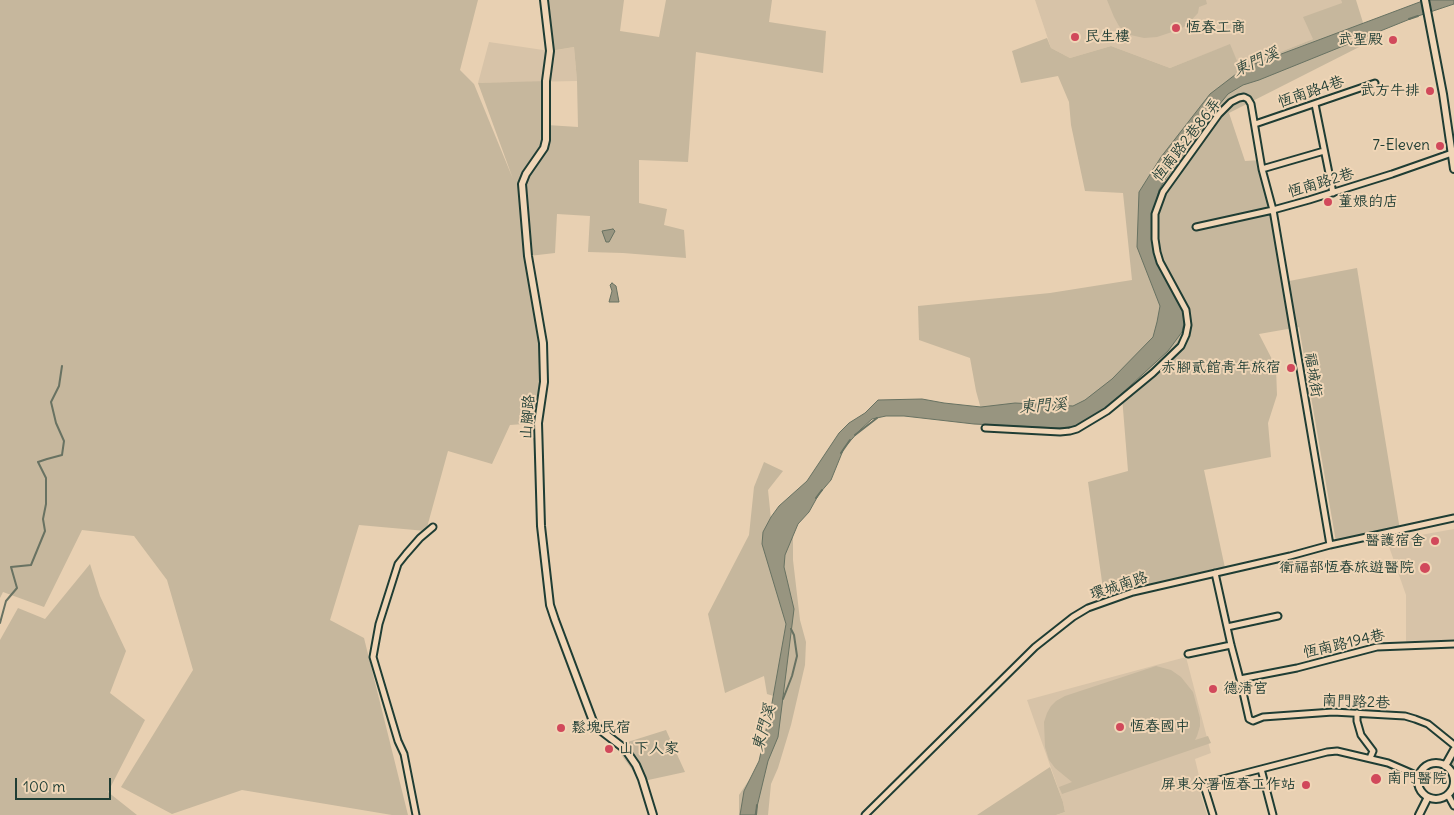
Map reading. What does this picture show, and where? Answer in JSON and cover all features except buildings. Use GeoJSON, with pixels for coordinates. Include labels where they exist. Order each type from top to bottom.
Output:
{"type":"FeatureCollection","features":[{"type":"Feature","properties":{"kind":"street","name":"山腳路"},"geometry":{"type":"LineString","coordinates":[[544,0],[550,51],[546,82],[546,140],[544,148],[526,174],[522,184],[528,256],[543,343],[544,382],[538,422],[538,457],[541,526],[550,605],[594,724],[624,749],[636,765],[653,815]]}},
{"type":"Feature","properties":{"kind":"street"},"geometry":{"type":"LineString","coordinates":[[1425,0],[1443,94],[1454,169]]}},
{"type":"Feature","properties":{"kind":"street","name":"恆南路4巷"},"geometry":{"type":"LineString","coordinates":[[1255,124],[1375,83]]}},
{"type":"Feature","properties":{"kind":"street","name":"恆南路2巷86弄"},"geometry":{"type":"LineString","coordinates":[[985,428],[1060,432],[1077,429],[1107,411],[1153,373],[1181,346],[1188,324],[1186,310],[1160,262],[1155,239],[1155,214],[1163,192],[1174,176],[1220,114],[1239,98],[1248,98],[1251,104],[1262,169],[1273,210]]}},
{"type":"Feature","properties":{"kind":"street"},"geometry":{"type":"LineString","coordinates":[[1315,104],[1333,193]]}},
{"type":"Feature","properties":{"kind":"street"},"geometry":{"type":"LineString","coordinates":[[1262,169],[1324,151]]}},
{"type":"Feature","properties":{"kind":"street","name":"恆南路2巷"},"geometry":{"type":"LineString","coordinates":[[1196,227],[1273,210],[1333,193],[1452,153]]}},
{"type":"Feature","properties":{"kind":"street","name":"福城街"},"geometry":{"type":"LineString","coordinates":[[1273,210],[1330,545]]}},
{"type":"Feature","properties":{"kind":"street","name":"環城南路"},"geometry":{"type":"LineString","coordinates":[[865,815],[1035,647],[1073,617],[1104,602],[1133,592],[1330,545],[1454,518]]}},
{"type":"Feature","properties":{"kind":"street"},"geometry":{"type":"LineString","coordinates":[[416,815],[404,754],[398,741],[373,657],[379,624],[398,564],[433,528]]}},
{"type":"Feature","properties":{"kind":"street"},"geometry":{"type":"LineString","coordinates":[[1215,573],[1240,679]]}},
{"type":"Feature","properties":{"kind":"street"},"geometry":{"type":"LineString","coordinates":[[1227,627],[1278,616]]}},
{"type":"Feature","properties":{"kind":"street","name":"恆南路194巷"},"geometry":{"type":"LineString","coordinates":[[1240,679],[1297,668],[1377,647],[1454,644]]}},
{"type":"Feature","properties":{"kind":"street"},"geometry":{"type":"LineString","coordinates":[[1188,654],[1231,645]]}},
{"type":"Feature","properties":{"kind":"street","name":"南門路2巷"},"geometry":{"type":"LineString","coordinates":[[1240,679],[1249,719],[1253,721],[1263,717],[1306,713],[1357,713],[1416,718],[1428,724],[1454,745]]}},
{"type":"Feature","properties":{"kind":"street"},"geometry":{"type":"LineString","coordinates":[[1357,713],[1361,735],[1373,752],[1370,758]]}},
{"type":"Feature","properties":{"kind":"street"},"geometry":{"type":"LineString","coordinates":[[1445,766],[1454,750]]}},
{"type":"Feature","properties":{"kind":"street"},"geometry":{"type":"LineString","coordinates":[[1213,815],[1205,789],[1207,783],[1327,752],[1338,752],[1370,758],[1397,766],[1418,776]]}},
{"type":"Feature","properties":{"kind":"street"},"geometry":{"type":"LineString","coordinates":[[1437,763],[1445,766],[1452,774],[1454,785],[1448,795],[1436,799],[1428,798],[1419,788],[1418,776],[1422,769],[1429,764],[1437,763]]}},
{"type":"Feature","properties":{"kind":"street"},"geometry":{"type":"LineString","coordinates":[[1261,769],[1273,815]]}},
{"type":"Feature","properties":{"kind":"street"},"geometry":{"type":"LineString","coordinates":[[1448,795],[1454,806]]}},
{"type":"Feature","properties":{"kind":"street"},"geometry":{"type":"LineString","coordinates":[[1419,815],[1428,798]]}},
{"type":"Feature","properties":{"kind":"shaded area"},"geometry":{"type":"Polygon","coordinates":[[[0,0],[478,0],[460,70],[474,84],[513,179],[478,83],[546,81],[547,125],[578,127],[574,47],[550,51],[544,0],[624,0],[620,31],[659,37],[666,0],[772,0],[769,22],[826,31],[823,73],[696,52],[688,162],[639,160],[639,203],[667,209],[664,225],[684,230],[686,258],[588,252],[590,216],[557,214],[555,253],[529,256],[543,343],[538,423],[510,425],[492,464],[448,451],[426,531],[359,525],[330,620],[364,638],[408,815],[392,815],[242,790],[172,814],[121,787],[193,670],[167,580],[134,536],[82,530],[44,607],[3,592],[0,598],[0,0]]]}},
{"type":"Feature","properties":{"kind":"shaded area","name":"恆春工商"},"geometry":{"type":"Polygon","coordinates":[[[1035,0],[1341,0],[1342,3],[1313,39],[1240,68],[1229,45],[1170,68],[1111,46],[1070,58],[1051,48],[1035,0]]]}},
{"type":"Feature","properties":{"kind":"shaded area"},"geometry":{"type":"Polygon","coordinates":[[[1107,0],[1206,0],[1207,4],[1199,7],[1198,13],[1186,26],[1157,37],[1144,38],[1126,34],[1119,26],[1107,0]]]}},
{"type":"Feature","properties":{"kind":"shaded area"},"geometry":{"type":"Polygon","coordinates":[[[1341,0],[1356,0],[1369,42],[1229,113],[1245,161],[1261,160],[1284,282],[1357,268],[1400,530],[1336,542],[1299,327],[1259,334],[1276,367],[1277,395],[1268,423],[1271,457],[1204,470],[1225,568],[1104,596],[1088,482],[1128,471],[1121,384],[1095,407],[984,420],[970,358],[919,340],[918,306],[1050,293],[1132,280],[1123,193],[1085,191],[1071,125],[1069,102],[1058,76],[1021,83],[1012,51],[1047,38],[1051,48],[1070,58],[1111,46],[1170,68],[1230,44],[1240,68],[1313,39],[1303,17],[1342,3],[1341,0]]]}},
{"type":"Feature","properties":{"kind":"shaded area"},"geometry":{"type":"Polygon","coordinates":[[[489,42],[550,51],[574,47],[577,81],[478,83],[489,42]]]}},
{"type":"Feature","properties":{"kind":"shaded area"},"geometry":{"type":"Polygon","coordinates":[[[764,462],[783,471],[768,490],[772,529],[793,533],[793,560],[800,620],[806,642],[805,665],[791,725],[771,784],[768,815],[739,815],[739,795],[757,768],[783,699],[767,694],[764,676],[725,693],[708,614],[749,535],[754,487],[764,462]]]}},
{"type":"Feature","properties":{"kind":"shaded area","name":"衛福部恆春旅遊醫院"},"geometry":{"type":"Polygon","coordinates":[[[1454,529],[1454,640],[1406,642],[1406,595],[1387,541],[1454,529]]]}},
{"type":"Feature","properties":{"kind":"shaded area"},"geometry":{"type":"Polygon","coordinates":[[[90,564],[100,596],[126,651],[110,693],[145,720],[108,792],[137,815],[0,815],[0,640],[18,608],[45,619],[90,564]]]}},
{"type":"Feature","properties":{"kind":"shaded area","name":"恆春國中"},"geometry":{"type":"Polygon","coordinates":[[[1186,657],[1211,753],[1195,759],[1200,780],[1194,782],[1200,792],[1207,815],[1056,815],[1065,812],[1063,802],[1027,700],[1186,657]]]}},
{"type":"Feature","properties":{"kind":"shaded area","name":"恆春國中"},"geometry":{"type":"Polygon","coordinates":[[[1156,666],[1171,670],[1181,677],[1193,692],[1200,718],[1200,726],[1195,740],[1208,736],[1211,743],[1062,794],[1059,787],[1072,782],[1055,768],[1049,760],[1045,747],[1044,722],[1051,706],[1065,696],[1156,666]]]}},
{"type":"Feature","properties":{"kind":"shaded area"},"geometry":{"type":"Polygon","coordinates":[[[666,730],[685,772],[639,782],[615,746],[666,730]]]}},
{"type":"Feature","properties":{"kind":"shaded area"},"geometry":{"type":"Polygon","coordinates":[[[1454,750],[1454,804],[1447,793],[1453,784],[1453,774],[1446,766],[1454,750]]]}},
{"type":"Feature","properties":{"kind":"shaded area"},"geometry":{"type":"Polygon","coordinates":[[[1050,767],[1065,812],[1056,815],[977,815],[1050,767]]]}},
{"type":"Feature","properties":{"kind":"water"},"geometry":{"type":"Polygon","coordinates":[[[1425,0],[1454,0],[1454,4],[1415,17],[1243,85],[1228,94],[1213,112],[1167,176],[1159,190],[1155,206],[1153,247],[1180,302],[1184,323],[1182,332],[1168,351],[1106,408],[1082,424],[1057,428],[974,424],[904,416],[886,416],[872,419],[844,448],[831,480],[819,494],[809,512],[798,524],[785,555],[784,567],[794,609],[778,737],[768,761],[755,815],[740,815],[744,791],[759,761],[772,703],[786,624],[762,544],[763,532],[779,506],[807,481],[839,433],[849,423],[865,413],[878,400],[922,399],[981,407],[1015,403],[1073,406],[1085,400],[1112,379],[1153,337],[1160,306],[1137,247],[1139,192],[1161,157],[1210,94],[1244,68],[1425,0]]]}},
{"type":"Feature","properties":{"kind":"water"},"geometry":{"type":"Polygon","coordinates":[[[613,229],[615,231],[609,242],[606,242],[602,231],[613,229]]]}},
{"type":"Feature","properties":{"kind":"water"},"geometry":{"type":"Polygon","coordinates":[[[612,283],[616,286],[619,302],[609,302],[612,291],[610,285],[612,283]]]}},
{"type":"Feature","properties":{"kind":"waterway","name":"東門溪"},"geometry":{"type":"LineString","coordinates":[[1409,19],[1418,16]]}},
{"type":"Feature","properties":{"kind":"waterway"},"geometry":{"type":"LineString","coordinates":[[0,623],[6,601],[17,588],[11,567],[31,565],[45,531],[43,519],[46,504],[46,478],[38,462],[62,455],[64,441],[56,423],[51,402],[59,386],[62,366]]}},
{"type":"Feature","properties":{"kind":"waterway","name":"東門溪"},"geometry":{"type":"LineString","coordinates":[[855,435],[877,418]]}},
{"type":"Feature","properties":{"kind":"waterway","name":"東門溪"},"geometry":{"type":"LineString","coordinates":[[841,453],[850,440]]}},
{"type":"Feature","properties":{"kind":"waterway","name":"東門溪"},"geometry":{"type":"LineString","coordinates":[[816,498],[822,490]]}},
{"type":"Feature","properties":{"kind":"waterway","name":"東門溪"},"geometry":{"type":"LineString","coordinates":[[783,699],[797,656],[794,635],[791,629]]}},
{"type":"Feature","properties":{"kind":"waterway","name":"東門溪"},"geometry":{"type":"LineString","coordinates":[[756,815],[757,805]]}},
{"type":"Feature","properties":{"kind":"place","name":"恆春工商"},"geometry":{"type":"Point","coordinates":[1176,28]}},
{"type":"Feature","properties":{"kind":"place","name":"民生樓"},"geometry":{"type":"Point","coordinates":[1075,37]}},
{"type":"Feature","properties":{"kind":"place","name":"武聖殿"},"geometry":{"type":"Point","coordinates":[1393,40]}},
{"type":"Feature","properties":{"kind":"place","name":"武方牛排"},"geometry":{"type":"Point","coordinates":[1430,91]}},
{"type":"Feature","properties":{"kind":"place","name":"7-Eleven"},"geometry":{"type":"Point","coordinates":[1440,146]}},
{"type":"Feature","properties":{"kind":"place","name":"董娘的店"},"geometry":{"type":"Point","coordinates":[1328,202]}},
{"type":"Feature","properties":{"kind":"place","name":"赤腳貳館青年旅宿"},"geometry":{"type":"Point","coordinates":[1291,368]}},
{"type":"Feature","properties":{"kind":"place","name":"醫護宿舍"},"geometry":{"type":"Point","coordinates":[1435,541]}},
{"type":"Feature","properties":{"kind":"place","name":"衛福部恆春旅遊醫院"},"geometry":{"type":"Point","coordinates":[1425,568]}},
{"type":"Feature","properties":{"kind":"place","name":"德清宮"},"geometry":{"type":"Point","coordinates":[1213,689]}},
{"type":"Feature","properties":{"kind":"place","name":"恆春國中"},"geometry":{"type":"Point","coordinates":[1120,727]}},
{"type":"Feature","properties":{"kind":"place","name":"鬆塊民宿"},"geometry":{"type":"Point","coordinates":[561,728]}},
{"type":"Feature","properties":{"kind":"place","name":"山下人家"},"geometry":{"type":"Point","coordinates":[609,749]}},
{"type":"Feature","properties":{"kind":"place","name":"南門醫院"},"geometry":{"type":"Point","coordinates":[1376,779]}},
{"type":"Feature","properties":{"kind":"place","name":"屏東分署恆春工作站"},"geometry":{"type":"Point","coordinates":[1306,785]}}]}
